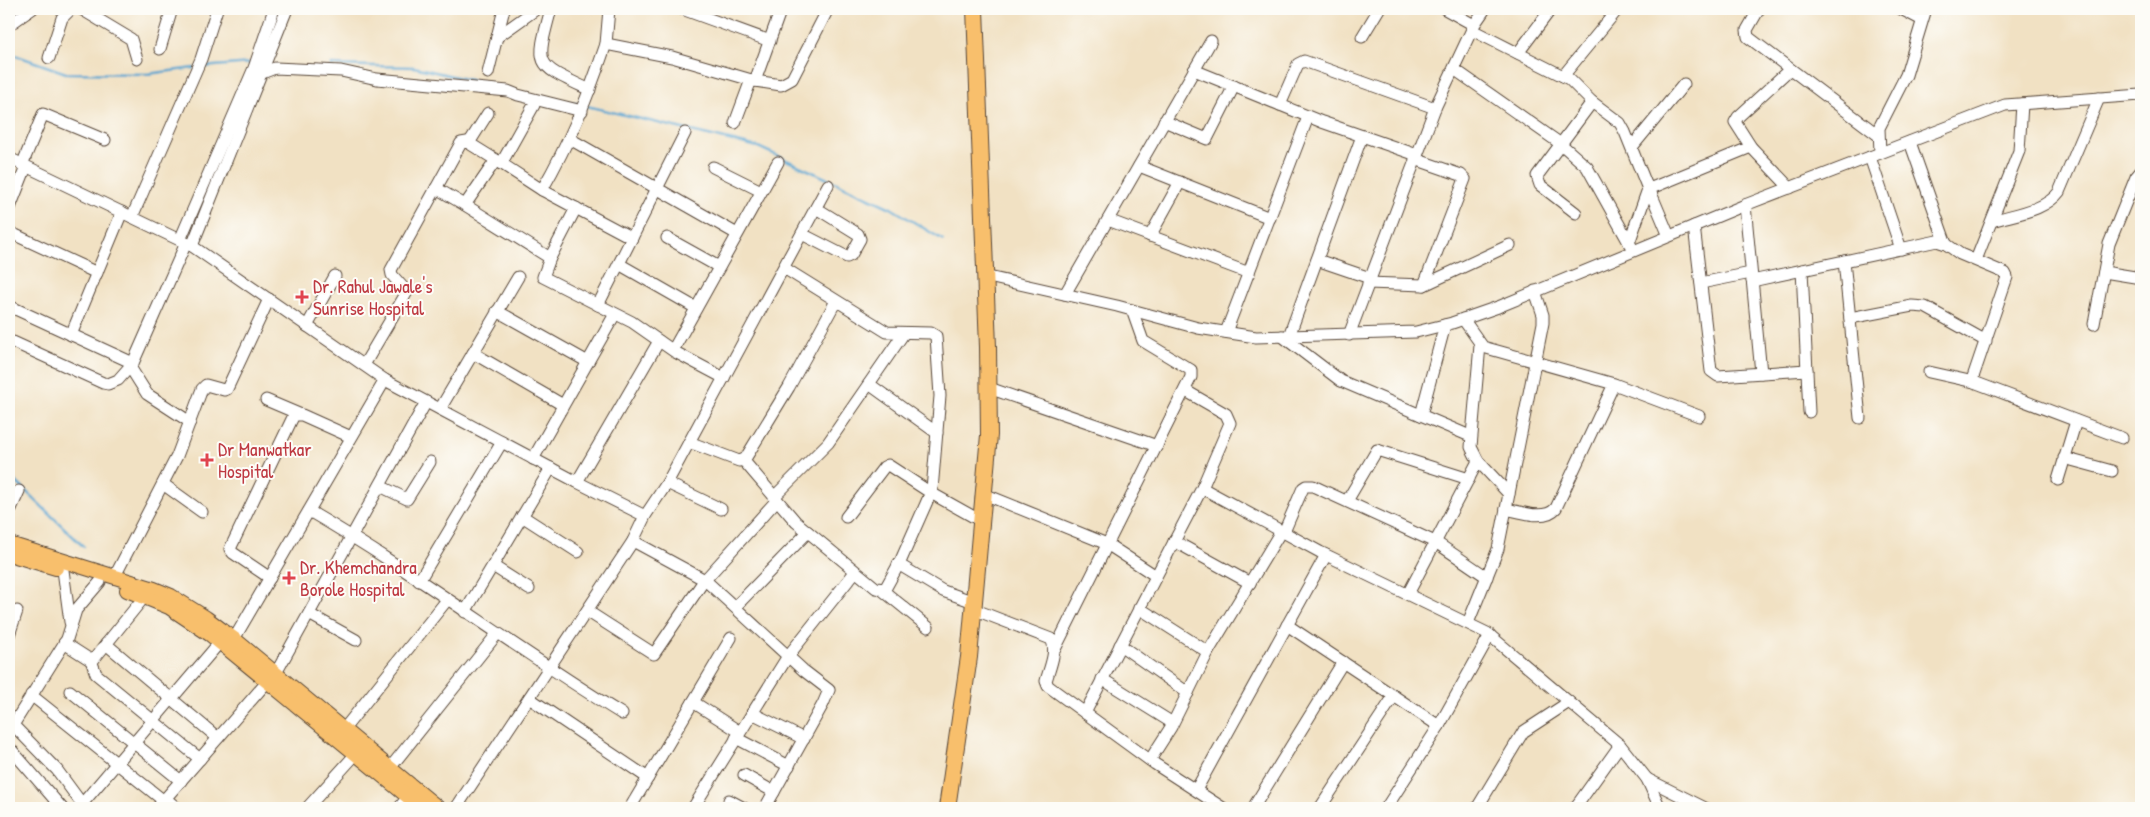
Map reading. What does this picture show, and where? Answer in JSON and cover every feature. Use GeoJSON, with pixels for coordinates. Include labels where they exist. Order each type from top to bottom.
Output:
{"type":"FeatureCollection","features":[{"type":"Feature","properties":{"kind":"highway"},"geometry":{"type":"LineString","coordinates":[[947,808],[968,657],[989,435],[975,9]]}},
{"type":"Feature","properties":{"kind":"main road"},"geometry":{"type":"LineString","coordinates":[[9,544],[115,576],[171,596],[272,677],[344,729],[438,808]]}},
{"type":"Feature","properties":{"kind":"main road"},"geometry":{"type":"LineString","coordinates":[[9,554],[145,596],[169,607],[227,641]]}},
{"type":"Feature","properties":{"kind":"main road"},"geometry":{"type":"LineString","coordinates":[[272,677],[355,755],[422,808]]}},
{"type":"Feature","properties":{"kind":"street"},"geometry":{"type":"LineString","coordinates":[[9,25],[32,9]]}},
{"type":"Feature","properties":{"kind":"street"},"geometry":{"type":"LineString","coordinates":[[49,58],[62,18],[71,9]]}},
{"type":"Feature","properties":{"kind":"street"},"geometry":{"type":"LineString","coordinates":[[82,9],[131,39],[136,59]]}},
{"type":"Feature","properties":{"kind":"street"},"geometry":{"type":"LineString","coordinates":[[160,49],[172,9]]}},
{"type":"Feature","properties":{"kind":"street"},"geometry":{"type":"LineString","coordinates":[[72,335],[97,273],[202,59],[217,9]]}},
{"type":"Feature","properties":{"kind":"street"},"geometry":{"type":"LineString","coordinates":[[13,342],[108,384],[118,380],[131,365],[186,243],[250,88],[260,70],[274,9]]}},
{"type":"Feature","properties":{"kind":"street"},"geometry":{"type":"LineString","coordinates":[[265,52],[287,9]]}},
{"type":"Feature","properties":{"kind":"street"},"geometry":{"type":"LineString","coordinates":[[488,74],[504,9]]}},
{"type":"Feature","properties":{"kind":"street"},"geometry":{"type":"LineString","coordinates":[[542,190],[570,139],[586,102],[606,44],[609,9]]}},
{"type":"Feature","properties":{"kind":"street"},"geometry":{"type":"LineString","coordinates":[[682,9],[770,41]]}},
{"type":"Feature","properties":{"kind":"street"},"geometry":{"type":"LineString","coordinates":[[735,123],[770,41],[781,9]]}},
{"type":"Feature","properties":{"kind":"street"},"geometry":{"type":"LineString","coordinates":[[606,44],[672,58],[753,80],[782,85],[792,79],[828,9]]}},
{"type":"Feature","properties":{"kind":"street"},"geometry":{"type":"LineString","coordinates":[[1362,37],[1379,9]]}},
{"type":"Feature","properties":{"kind":"street"},"geometry":{"type":"LineString","coordinates":[[1445,9],[1473,28],[1564,76],[1592,102],[1620,123],[1669,236]]}},
{"type":"Feature","properties":{"kind":"street"},"geometry":{"type":"LineString","coordinates":[[1349,335],[1435,108],[1473,28],[1485,9]]}},
{"type":"Feature","properties":{"kind":"street"},"geometry":{"type":"LineString","coordinates":[[1518,53],[1551,9]]}},
{"type":"Feature","properties":{"kind":"street"},"geometry":{"type":"LineString","coordinates":[[1564,76],[1618,9]]}},
{"type":"Feature","properties":{"kind":"street"},"geometry":{"type":"LineString","coordinates":[[1759,9],[1747,30],[1748,37],[1878,135]]}},
{"type":"Feature","properties":{"kind":"street"},"geometry":{"type":"LineString","coordinates":[[1900,249],[1875,155],[1879,128],[1906,75],[1924,14],[1901,9]]}},
{"type":"Feature","properties":{"kind":"street"},"geometry":{"type":"LineString","coordinates":[[497,37],[533,10],[550,13],[541,45],[544,63],[586,102]]}},
{"type":"Feature","properties":{"kind":"street"},"geometry":{"type":"LineString","coordinates":[[1065,294],[1211,41]]}},
{"type":"Feature","properties":{"kind":"street"},"geometry":{"type":"LineString","coordinates":[[1280,105],[1298,64],[1304,61],[1435,108]]}},
{"type":"Feature","properties":{"kind":"street"},"geometry":{"type":"LineString","coordinates":[[260,70],[274,68],[341,71],[377,79],[508,91],[518,95],[586,102]]}},
{"type":"Feature","properties":{"kind":"street"},"geometry":{"type":"LineString","coordinates":[[1454,69],[1561,144],[1592,173],[1631,247]]}},
{"type":"Feature","properties":{"kind":"street"},"geometry":{"type":"LineString","coordinates":[[1790,69],[1736,119],[1736,125],[1751,146],[1790,188]]}},
{"type":"Feature","properties":{"kind":"street"},"geometry":{"type":"LineString","coordinates":[[1194,70],[1461,175],[1465,179],[1424,285]]}},
{"type":"Feature","properties":{"kind":"street"},"geometry":{"type":"LineString","coordinates":[[1632,147],[1684,84]]}},
{"type":"Feature","properties":{"kind":"street"},"geometry":{"type":"LineString","coordinates":[[1164,122],[1207,139],[1234,86]]}},
{"type":"Feature","properties":{"kind":"street"},"geometry":{"type":"LineString","coordinates":[[984,276],[1132,310],[1198,328],[1256,337],[1416,332],[1463,319],[1535,291],[1631,247],[1669,236],[2004,105],[2141,95]]}},
{"type":"Feature","properties":{"kind":"street"},"geometry":{"type":"LineString","coordinates":[[1992,221],[2045,205],[2055,198],[2099,98]]}},
{"type":"Feature","properties":{"kind":"street"},"geometry":{"type":"LineString","coordinates":[[1576,213],[1540,185],[1537,179],[1592,102]]}},
{"type":"Feature","properties":{"kind":"street"},"geometry":{"type":"LineString","coordinates":[[1976,260],[2020,152],[2022,104]]}},
{"type":"Feature","properties":{"kind":"street"},"geometry":{"type":"LineString","coordinates":[[465,205],[499,162],[534,106]]}},
{"type":"Feature","properties":{"kind":"street"},"geometry":{"type":"LineString","coordinates":[[469,143],[488,113]]}},
{"type":"Feature","properties":{"kind":"street"},"geometry":{"type":"LineString","coordinates":[[9,210],[43,114],[105,140]]}},
{"type":"Feature","properties":{"kind":"street"},"geometry":{"type":"LineString","coordinates":[[1226,332],[1308,116]]}},
{"type":"Feature","properties":{"kind":"street"},"geometry":{"type":"LineString","coordinates":[[598,305],[685,133]]}},
{"type":"Feature","properties":{"kind":"street"},"geometry":{"type":"LineString","coordinates":[[1285,336],[1317,260],[1362,136]]}},
{"type":"Feature","properties":{"kind":"street"},"geometry":{"type":"LineString","coordinates":[[570,139],[737,234]]}},
{"type":"Feature","properties":{"kind":"street"},"geometry":{"type":"LineString","coordinates":[[364,365],[406,295],[406,290],[392,275],[391,270],[460,144],[464,141],[542,190],[632,238]]}},
{"type":"Feature","properties":{"kind":"street"},"geometry":{"type":"LineString","coordinates":[[1910,142],[1946,244]]}},
{"type":"Feature","properties":{"kind":"street"},"geometry":{"type":"LineString","coordinates":[[1649,188],[1751,146]]}},
{"type":"Feature","properties":{"kind":"street"},"geometry":{"type":"LineString","coordinates":[[9,158],[186,243],[385,380],[440,409],[499,447],[533,459],[548,473],[577,482],[644,518]]}},
{"type":"Feature","properties":{"kind":"street"},"geometry":{"type":"LineString","coordinates":[[673,350],[778,162]]}},
{"type":"Feature","properties":{"kind":"street"},"geometry":{"type":"LineString","coordinates":[[1139,166],[1270,218]]}},
{"type":"Feature","properties":{"kind":"street"},"geometry":{"type":"LineString","coordinates":[[713,167],[762,191]]}},
{"type":"Feature","properties":{"kind":"street"},"geometry":{"type":"LineString","coordinates":[[2094,324],[2111,238],[2136,178],[2141,171]]}},
{"type":"Feature","properties":{"kind":"street"},"geometry":{"type":"LineString","coordinates":[[1150,236],[1180,182]]}},
{"type":"Feature","properties":{"kind":"street"},"geometry":{"type":"LineString","coordinates":[[456,808],[635,537],[644,518],[667,483],[690,442],[828,185]]}},
{"type":"Feature","properties":{"kind":"street"},"geometry":{"type":"LineString","coordinates":[[436,188],[550,258]]}},
{"type":"Feature","properties":{"kind":"street"},"geometry":{"type":"LineString","coordinates":[[1631,247],[1649,188]]}},
{"type":"Feature","properties":{"kind":"street"},"geometry":{"type":"LineString","coordinates":[[1745,205],[1761,373]]}},
{"type":"Feature","properties":{"kind":"street"},"geometry":{"type":"LineString","coordinates":[[576,208],[550,258],[543,277],[615,314],[673,350],[724,378]]}},
{"type":"Feature","properties":{"kind":"street"},"geometry":{"type":"LineString","coordinates":[[802,234],[847,257],[851,255],[860,239],[858,234],[816,208]]}},
{"type":"Feature","properties":{"kind":"street"},"geometry":{"type":"LineString","coordinates":[[1108,220],[1249,273]]}},
{"type":"Feature","properties":{"kind":"street"},"geometry":{"type":"LineString","coordinates":[[1694,226],[1711,371],[1718,376],[1807,370]]}},
{"type":"Feature","properties":{"kind":"street"},"geometry":{"type":"LineString","coordinates":[[9,232],[97,273]]}},
{"type":"Feature","properties":{"kind":"street"},"geometry":{"type":"LineString","coordinates":[[667,238],[719,267]]}},
{"type":"Feature","properties":{"kind":"street"},"geometry":{"type":"LineString","coordinates":[[1701,283],[1802,270],[1936,241],[1946,244],[1960,254],[2005,273],[2008,277],[1973,377],[1974,382]]}},
{"type":"Feature","properties":{"kind":"street"},"geometry":{"type":"LineString","coordinates":[[1317,260],[1369,281],[1424,285],[1510,245]]}},
{"type":"Feature","properties":{"kind":"street"},"geometry":{"type":"LineString","coordinates":[[1844,261],[1860,418]]}},
{"type":"Feature","properties":{"kind":"street"},"geometry":{"type":"LineString","coordinates":[[619,264],[696,308]]}},
{"type":"Feature","properties":{"kind":"street"},"geometry":{"type":"LineString","coordinates":[[784,268],[887,332],[933,333],[938,339],[940,396],[931,493],[898,564],[885,589],[881,590]]}},
{"type":"Feature","properties":{"kind":"street"},"geometry":{"type":"LineString","coordinates":[[1802,270],[1809,412]]}},
{"type":"Feature","properties":{"kind":"street"},"geometry":{"type":"LineString","coordinates":[[2104,272],[2141,278]]}},
{"type":"Feature","properties":{"kind":"street"},"geometry":{"type":"LineString","coordinates":[[307,326],[335,276]]}},
{"type":"Feature","properties":{"kind":"street"},"geometry":{"type":"LineString","coordinates":[[440,409],[518,277]]}},
{"type":"Feature","properties":{"kind":"street"},"geometry":{"type":"LineString","coordinates":[[1468,622],[1498,549],[1543,319],[1535,291]]}},
{"type":"Feature","properties":{"kind":"street"},"geometry":{"type":"LineString","coordinates":[[115,576],[177,456],[204,386],[209,385],[224,390],[227,389],[269,299]]}},
{"type":"Feature","properties":{"kind":"street"},"geometry":{"type":"LineString","coordinates":[[742,460],[789,388],[836,301]]}},
{"type":"Feature","properties":{"kind":"street"},"geometry":{"type":"LineString","coordinates":[[9,306],[131,365],[145,392],[190,422]]}},
{"type":"Feature","properties":{"kind":"street"},"geometry":{"type":"LineString","coordinates":[[1850,318],[1912,306],[1925,307],[1986,341]]}},
{"type":"Feature","properties":{"kind":"street"},"geometry":{"type":"LineString","coordinates":[[1132,310],[1143,340],[1191,370],[1192,377],[1054,651],[1046,681],[1048,686],[1084,713],[1150,760],[1223,808]]}},
{"type":"Feature","properties":{"kind":"street"},"geometry":{"type":"LineString","coordinates":[[497,311],[588,362]]}},
{"type":"Feature","properties":{"kind":"street"},"geometry":{"type":"LineString","coordinates":[[533,459],[615,314]]}},
{"type":"Feature","properties":{"kind":"street"},"geometry":{"type":"LineString","coordinates":[[1463,319],[1480,345],[1486,348],[1614,384],[1699,416]]}},
{"type":"Feature","properties":{"kind":"street"},"geometry":{"type":"LineString","coordinates":[[1421,414],[1445,325]]}},
{"type":"Feature","properties":{"kind":"street"},"geometry":{"type":"LineString","coordinates":[[587,610],[654,654],[704,581],[828,443],[904,333]]}},
{"type":"Feature","properties":{"kind":"street"},"geometry":{"type":"LineString","coordinates":[[1285,336],[1341,381],[1470,436]]}},
{"type":"Feature","properties":{"kind":"street"},"geometry":{"type":"LineString","coordinates":[[577,482],[659,341]]}},
{"type":"Feature","properties":{"kind":"street"},"geometry":{"type":"LineString","coordinates":[[1480,345],[1470,447],[1478,461],[1509,494]]}},
{"type":"Feature","properties":{"kind":"street"},"geometry":{"type":"LineString","coordinates":[[473,353],[563,405]]}},
{"type":"Feature","properties":{"kind":"street"},"geometry":{"type":"LineString","coordinates":[[1929,372],[1974,382],[2122,438]]}},
{"type":"Feature","properties":{"kind":"street"},"geometry":{"type":"LineString","coordinates":[[100,582],[76,610],[64,643],[11,727],[57,770],[83,806],[171,700],[227,641],[270,578],[385,380]]}},
{"type":"Feature","properties":{"kind":"street"},"geometry":{"type":"LineString","coordinates":[[869,384],[937,433]]}},
{"type":"Feature","properties":{"kind":"street"},"geometry":{"type":"LineString","coordinates":[[1506,509],[1539,515],[1552,513],[1614,384]]}},
{"type":"Feature","properties":{"kind":"street"},"geometry":{"type":"LineString","coordinates":[[988,388],[1157,446]]}},
{"type":"Feature","properties":{"kind":"street"},"geometry":{"type":"LineString","coordinates":[[1084,713],[1202,488],[1230,420],[1226,414],[1186,391]]}},
{"type":"Feature","properties":{"kind":"street"},"geometry":{"type":"LineString","coordinates":[[266,400],[351,437]]}},
{"type":"Feature","properties":{"kind":"street"},"geometry":{"type":"LineString","coordinates":[[162,803],[272,677],[309,614],[426,402]]}},
{"type":"Feature","properties":{"kind":"street"},"geometry":{"type":"LineString","coordinates":[[270,578],[230,549],[293,417],[299,414]]}},
{"type":"Feature","properties":{"kind":"street"},"geometry":{"type":"LineString","coordinates":[[2058,480],[2076,421]]}},
{"type":"Feature","properties":{"kind":"street"},"geometry":{"type":"LineString","coordinates":[[690,442],[742,460],[792,518],[854,572],[881,590],[928,628]]}},
{"type":"Feature","properties":{"kind":"street"},"geometry":{"type":"LineString","coordinates":[[419,581],[499,447]]}},
{"type":"Feature","properties":{"kind":"street"},"geometry":{"type":"LineString","coordinates":[[1347,502],[1377,450],[1469,479]]}},
{"type":"Feature","properties":{"kind":"street"},"geometry":{"type":"LineString","coordinates":[[2064,458],[2112,471]]}},
{"type":"Feature","properties":{"kind":"street"},"geometry":{"type":"LineString","coordinates":[[1408,594],[1437,543],[1478,461]]}},
{"type":"Feature","properties":{"kind":"street"},"geometry":{"type":"LineString","coordinates":[[380,486],[407,499],[430,462]]}},
{"type":"Feature","properties":{"kind":"street"},"geometry":{"type":"LineString","coordinates":[[846,517],[886,466],[890,466],[931,493],[981,521]]}},
{"type":"Feature","properties":{"kind":"street"},"geometry":{"type":"LineString","coordinates":[[465,612],[548,473]]}},
{"type":"Feature","properties":{"kind":"street"},"geometry":{"type":"LineString","coordinates":[[667,483],[721,509]]}},
{"type":"Feature","properties":{"kind":"street"},"geometry":{"type":"LineString","coordinates":[[163,484],[202,512]]}},
{"type":"Feature","properties":{"kind":"street"},"geometry":{"type":"LineString","coordinates":[[1150,760],[1172,724],[1208,652],[1283,532],[1306,486],[1313,486],[1437,543],[1487,577]]}},
{"type":"Feature","properties":{"kind":"street"},"geometry":{"type":"LineString","coordinates":[[1202,488],[1326,555],[1468,622],[1490,636],[1620,745],[1647,780],[1657,803],[1647,808]]}},
{"type":"Feature","properties":{"kind":"street"},"geometry":{"type":"LineString","coordinates":[[9,513],[19,490]]}},
{"type":"Feature","properties":{"kind":"street"},"geometry":{"type":"LineString","coordinates":[[984,494],[1107,544],[1156,576]]}},
{"type":"Feature","properties":{"kind":"street"},"geometry":{"type":"LineString","coordinates":[[309,511],[352,536],[549,669],[622,714]]}},
{"type":"Feature","properties":{"kind":"street"},"geometry":{"type":"LineString","coordinates":[[522,516],[578,552]]}},
{"type":"Feature","properties":{"kind":"street"},"geometry":{"type":"LineString","coordinates":[[734,607],[808,532]]}},
{"type":"Feature","properties":{"kind":"street"},"geometry":{"type":"LineString","coordinates":[[635,537],[704,581],[734,607],[783,662],[828,688],[829,693],[765,808]]}},
{"type":"Feature","properties":{"kind":"street"},"geometry":{"type":"LineString","coordinates":[[1174,541],[1250,583]]}},
{"type":"Feature","properties":{"kind":"street"},"geometry":{"type":"LineString","coordinates":[[1196,790],[1326,555]]}},
{"type":"Feature","properties":{"kind":"street"},"geometry":{"type":"LineString","coordinates":[[898,564],[943,591],[973,606],[1044,635],[1051,639],[1054,651]]}},
{"type":"Feature","properties":{"kind":"street"},"geometry":{"type":"LineString","coordinates":[[492,566],[528,589]]}},
{"type":"Feature","properties":{"kind":"street"},"geometry":{"type":"LineString","coordinates":[[63,570],[71,626]]}},
{"type":"Feature","properties":{"kind":"street"},"geometry":{"type":"LineString","coordinates":[[693,808],[783,662],[854,572]]}},
{"type":"Feature","properties":{"kind":"street"},"geometry":{"type":"LineString","coordinates":[[91,660],[94,659],[145,596]]}},
{"type":"Feature","properties":{"kind":"street"},"geometry":{"type":"LineString","coordinates":[[344,729],[447,600]]}},
{"type":"Feature","properties":{"kind":"street"},"geometry":{"type":"LineString","coordinates":[[1139,608],[1208,652]]}},
{"type":"Feature","properties":{"kind":"street"},"geometry":{"type":"LineString","coordinates":[[9,635],[17,610]]}},
{"type":"Feature","properties":{"kind":"street"},"geometry":{"type":"LineString","coordinates":[[309,614],[356,640]]}},
{"type":"Feature","properties":{"kind":"street"},"geometry":{"type":"LineString","coordinates":[[1287,625],[1439,726]]}},
{"type":"Feature","properties":{"kind":"street"},"geometry":{"type":"LineString","coordinates":[[390,768],[497,634]]}},
{"type":"Feature","properties":{"kind":"street"},"geometry":{"type":"LineString","coordinates":[[1386,808],[1439,726],[1490,636]]}},
{"type":"Feature","properties":{"kind":"street"},"geometry":{"type":"LineString","coordinates":[[630,808],[731,638]]}},
{"type":"Feature","properties":{"kind":"street"},"geometry":{"type":"LineString","coordinates":[[64,643],[91,660],[96,674],[152,722],[200,759]]}},
{"type":"Feature","properties":{"kind":"street"},"geometry":{"type":"LineString","coordinates":[[106,644],[218,738]]}},
{"type":"Feature","properties":{"kind":"street"},"geometry":{"type":"LineString","coordinates":[[1120,645],[1188,693]]}},
{"type":"Feature","properties":{"kind":"street"},"geometry":{"type":"LineString","coordinates":[[1253,808],[1343,662]]}},
{"type":"Feature","properties":{"kind":"street"},"geometry":{"type":"LineString","coordinates":[[1102,679],[1172,724]]}},
{"type":"Feature","properties":{"kind":"street"},"geometry":{"type":"LineString","coordinates":[[70,691],[181,781]]}},
{"type":"Feature","properties":{"kind":"street"},"geometry":{"type":"LineString","coordinates":[[32,695],[117,763],[162,803],[178,808]]}},
{"type":"Feature","properties":{"kind":"street"},"geometry":{"type":"LineString","coordinates":[[1320,808],[1394,696]]}},
{"type":"Feature","properties":{"kind":"street"},"geometry":{"type":"LineString","coordinates":[[529,698],[648,778]]}},
{"type":"Feature","properties":{"kind":"street"},"geometry":{"type":"LineString","coordinates":[[693,702],[738,735],[789,766]]}},
{"type":"Feature","properties":{"kind":"street"},"geometry":{"type":"LineString","coordinates":[[1477,808],[1523,732],[1569,702]]}},
{"type":"Feature","properties":{"kind":"street"},"geometry":{"type":"LineString","coordinates":[[752,713],[804,739]]}},
{"type":"Feature","properties":{"kind":"street"},"geometry":{"type":"LineString","coordinates":[[1576,808],[1620,745]]}},
{"type":"Feature","properties":{"kind":"street"},"geometry":{"type":"LineString","coordinates":[[9,748],[62,808]]}},
{"type":"Feature","properties":{"kind":"street"},"geometry":{"type":"LineString","coordinates":[[307,808],[355,755]]}},
{"type":"Feature","properties":{"kind":"street"},"geometry":{"type":"LineString","coordinates":[[744,775],[774,792]]}},
{"type":"Feature","properties":{"kind":"street"},"geometry":{"type":"LineString","coordinates":[[1647,780],[1705,808]]}},
{"type":"Feature","properties":{"kind":"street"},"geometry":{"type":"LineString","coordinates":[[399,808],[408,797]]}},
{"type":"Feature","properties":{"kind":"street"},"geometry":{"type":"LineString","coordinates":[[729,800],[744,808]]}},
{"type":"Feature","properties":{"kind":"waterway"},"geometry":{"type":"LineString","coordinates":[[9,53],[66,73],[147,74],[194,68]]}},
{"type":"Feature","properties":{"kind":"waterway"},"geometry":{"type":"LineString","coordinates":[[202,67],[251,63]]}},
{"type":"Feature","properties":{"kind":"waterway"},"geometry":{"type":"LineString","coordinates":[[331,65],[414,67],[487,84]]}},
{"type":"Feature","properties":{"kind":"waterway"},"geometry":{"type":"LineString","coordinates":[[568,102],[579,104]]}},
{"type":"Feature","properties":{"kind":"waterway"},"geometry":{"type":"LineString","coordinates":[[587,106],[758,147],[891,208],[943,240]]}},
{"type":"Feature","properties":{"kind":"waterway"},"geometry":{"type":"LineString","coordinates":[[9,475],[84,547]]}},
{"type":"Feature","properties":{"kind":"place","name":"Dr. Rahul Jawale's Sunrise Hospital"},"geometry":{"type":"Point","coordinates":[302,297]}},
{"type":"Feature","properties":{"kind":"place","name":"Dr Manwatkar Hospital"},"geometry":{"type":"Point","coordinates":[207,460]}},
{"type":"Feature","properties":{"kind":"place","name":"Dr. Khemchandra Borole Hospital"},"geometry":{"type":"Point","coordinates":[289,578]}}]}
